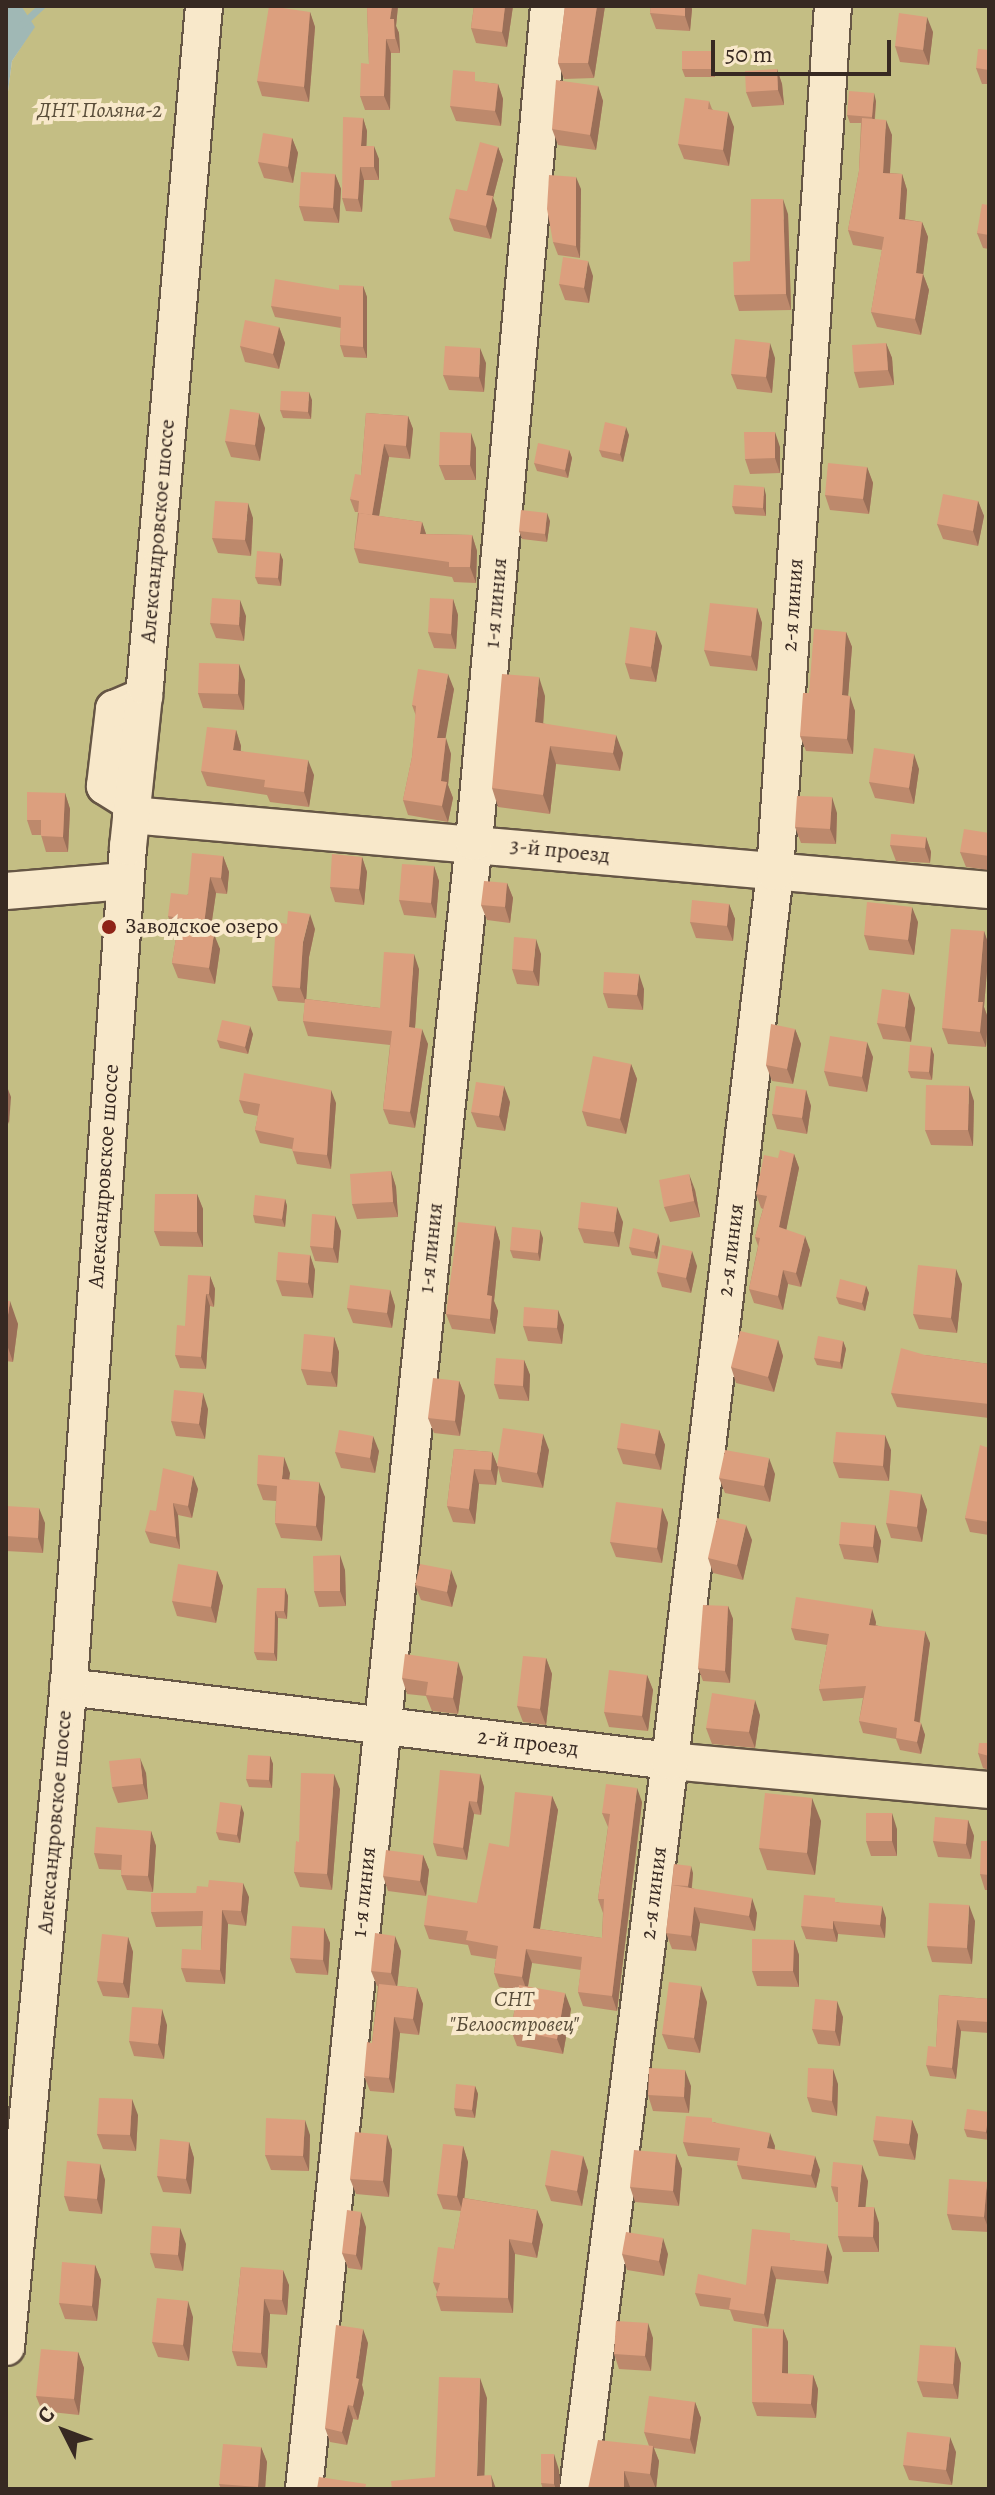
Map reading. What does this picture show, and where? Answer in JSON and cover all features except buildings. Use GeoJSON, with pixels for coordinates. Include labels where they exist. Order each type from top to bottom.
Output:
{"type":"FeatureCollection","features":[{"type":"Feature","properties":{"kind":"street","name":"Александровское шоссе"},"geometry":{"type":"LineString","coordinates":[[6,2347],[68,1687],[125,881],[204,6]]}},
{"type":"Feature","properties":{"kind":"street","name":"1-я линия"},"geometry":{"type":"LineString","coordinates":[[304,2489],[474,842],[549,6]]}},
{"type":"Feature","properties":{"kind":"street","name":"2-я линия"},"geometry":{"type":"LineString","coordinates":[[578,2489],[670,1761],[775,872],[833,6]]}},
{"type":"Feature","properties":{"kind":"street","name":"3-й проезд"},"geometry":{"type":"LineString","coordinates":[[132,809],[989,890]]}},
{"type":"Feature","properties":{"kind":"street"},"geometry":{"type":"LineString","coordinates":[[6,891],[125,881]]}},
{"type":"Feature","properties":{"kind":"street","name":"2-й проезд"},"geometry":{"type":"LineString","coordinates":[[68,1687],[670,1761],[989,1790]]}},
{"type":"Feature","properties":{"kind":"green space","name":"СНТ \"Белоостровец\""},"geometry":{"type":"Polygon","coordinates":[[[16,6],[989,6],[989,2489],[6,2489],[6,107],[12,61],[34,27],[22,8],[16,6]]]}},
{"type":"Feature","properties":{"kind":"water"},"geometry":{"type":"Polygon","coordinates":[[[6,6],[22,7],[35,27],[12,61],[6,107],[6,6]]]}},
{"type":"Feature","properties":{"kind":"waterway"},"geometry":{"type":"LineString","coordinates":[[22,24],[41,6]]}},
{"type":"Feature","properties":{"kind":"place","name":"Заводское озеро"},"geometry":{"type":"Point","coordinates":[109,927]}},
{"type":"Feature","properties":{"kind":"park label","name":"ДНТ Поляна-2"},"geometry":{"type":"Point","coordinates":[100,111]}}]}
